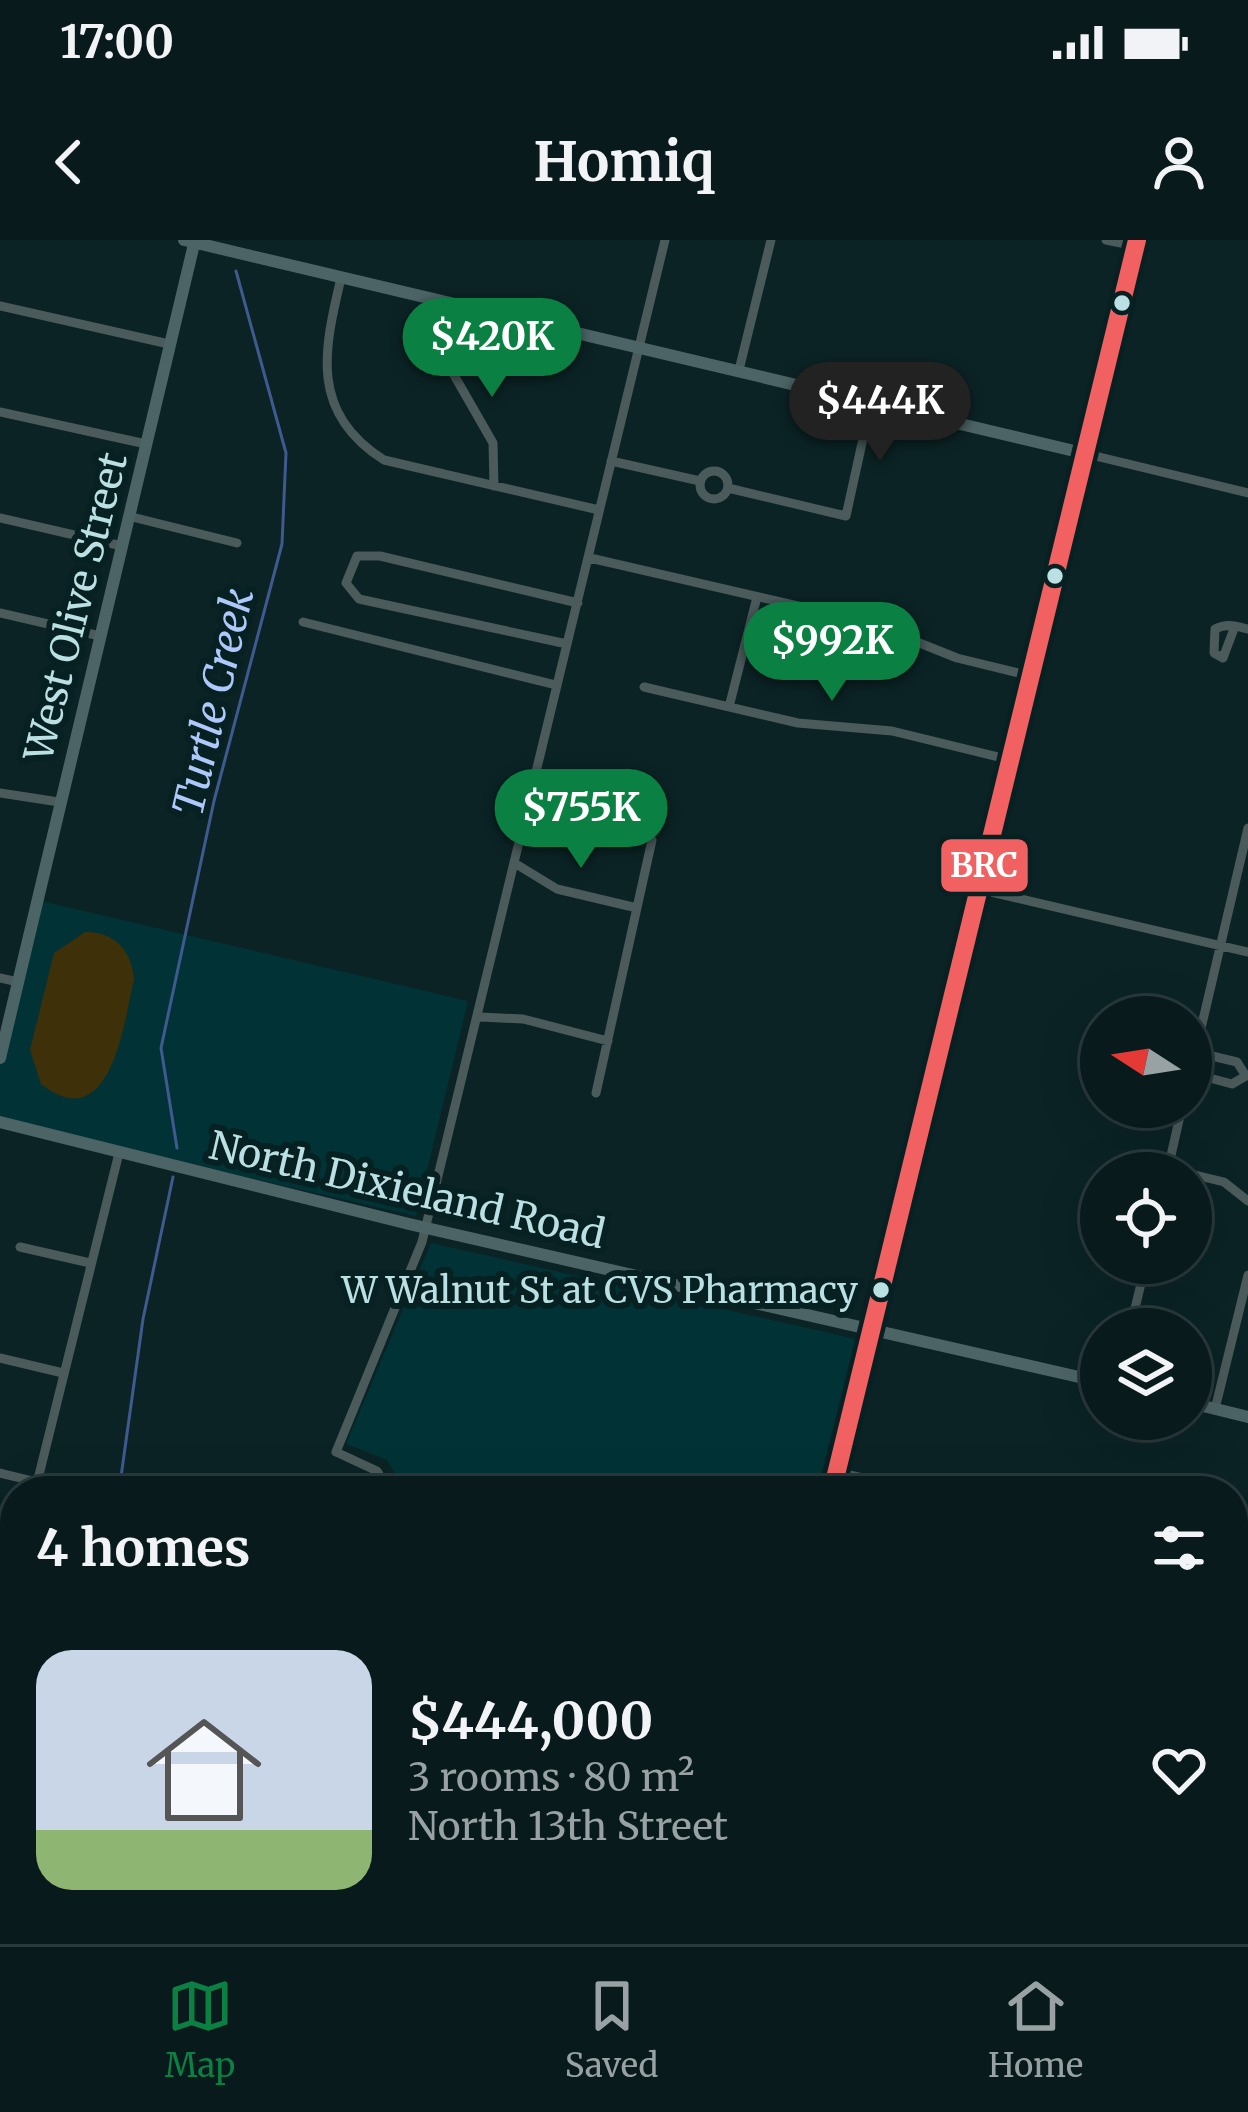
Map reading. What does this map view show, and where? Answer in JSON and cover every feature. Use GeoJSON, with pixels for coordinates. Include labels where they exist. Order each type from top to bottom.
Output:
{"type":"FeatureCollection","features":[{"type":"Feature","properties":{"kind":"main road"},"geometry":{"type":"LineString","coordinates":[[191,241],[1087,454]]}},
{"type":"Feature","properties":{"kind":"main road","name":"West Olive Street"},"geometry":{"type":"LineString","coordinates":[[0,1058],[191,241]]}},
{"type":"Feature","properties":{"kind":"main road"},"geometry":{"type":"LineString","coordinates":[[835,1476],[1136,243]]}},
{"type":"Feature","properties":{"kind":"main road","name":"North Dixieland Road"},"geometry":{"type":"LineString","coordinates":[[0,1122],[424,1228],[1080,1377]]}},
{"type":"Feature","properties":{"kind":"main road"},"geometry":{"type":"LineString","coordinates":[[1212,1408],[1248,1417]]}},
{"type":"Feature","properties":{"kind":"street"},"geometry":{"type":"LineString","coordinates":[[380,1476],[336,1452],[412,1277],[480,1017],[665,240]]}},
{"type":"Feature","properties":{"kind":"street"},"geometry":{"type":"LineString","coordinates":[[740,370],[771,240]]}},
{"type":"Feature","properties":{"kind":"street"},"geometry":{"type":"LineString","coordinates":[[1106,240],[1136,243]]}},
{"type":"Feature","properties":{"kind":"street"},"geometry":{"type":"LineString","coordinates":[[341,278],[324,375],[346,422],[384,460],[598,510]]}},
{"type":"Feature","properties":{"kind":"street"},"geometry":{"type":"LineString","coordinates":[[465,306],[454,375],[493,443],[494,486]]}},
{"type":"Feature","properties":{"kind":"street"},"geometry":{"type":"LineString","coordinates":[[0,307],[170,344]]}},
{"type":"Feature","properties":{"kind":"street"},"geometry":{"type":"LineString","coordinates":[[728,488],[845,516],[871,402]]}},
{"type":"Feature","properties":{"kind":"street"},"geometry":{"type":"LineString","coordinates":[[0,412],[146,444]]}},
{"type":"Feature","properties":{"kind":"street"},"geometry":{"type":"LineString","coordinates":[[1087,454],[1248,493]]}},
{"type":"Feature","properties":{"kind":"street"},"geometry":{"type":"LineString","coordinates":[[611,461],[700,482],[710,499],[719,498],[728,488],[727,478],[715,470],[700,482]]}},
{"type":"Feature","properties":{"kind":"street"},"geometry":{"type":"LineString","coordinates":[[128,516],[237,543]]}},
{"type":"Feature","properties":{"kind":"street"},"geometry":{"type":"LineString","coordinates":[[0,518],[122,546]]}},
{"type":"Feature","properties":{"kind":"street"},"geometry":{"type":"LineString","coordinates":[[567,644],[359,599],[349,593],[350,567],[357,556],[380,556],[578,603]]}},
{"type":"Feature","properties":{"kind":"street"},"geometry":{"type":"LineString","coordinates":[[590,558],[867,622],[957,658],[1031,676]]}},
{"type":"Feature","properties":{"kind":"street"},"geometry":{"type":"LineString","coordinates":[[729,707],[757,597]]}},
{"type":"Feature","properties":{"kind":"street"},"geometry":{"type":"LineString","coordinates":[[0,613],[100,636]]}},
{"type":"Feature","properties":{"kind":"street"},"geometry":{"type":"LineString","coordinates":[[303,622],[556,686]]}},
{"type":"Feature","properties":{"kind":"street"},"geometry":{"type":"LineString","coordinates":[[1235,626],[1248,629]]}},
{"type":"Feature","properties":{"kind":"street"},"geometry":{"type":"LineString","coordinates":[[644,687],[798,723],[892,730],[1011,760]]}},
{"type":"Feature","properties":{"kind":"street"},"geometry":{"type":"LineString","coordinates":[[0,793],[59,802]]}},
{"type":"Feature","properties":{"kind":"street"},"geometry":{"type":"LineString","coordinates":[[1208,996],[1248,828]]}},
{"type":"Feature","properties":{"kind":"street"},"geometry":{"type":"LineString","coordinates":[[596,1093],[652,840]]}},
{"type":"Feature","properties":{"kind":"street"},"geometry":{"type":"LineString","coordinates":[[517,864],[556,889],[637,908]]}},
{"type":"Feature","properties":{"kind":"street"},"geometry":{"type":"LineString","coordinates":[[979,889],[1248,952]]}},
{"type":"Feature","properties":{"kind":"street"},"geometry":{"type":"LineString","coordinates":[[0,978],[18,982]]}},
{"type":"Feature","properties":{"kind":"street"},"geometry":{"type":"LineString","coordinates":[[480,1017],[523,1019],[608,1041]]}},
{"type":"Feature","properties":{"kind":"street"},"geometry":{"type":"LineString","coordinates":[[1212,1056],[1237,1062],[1246,1076],[1232,1084],[1212,1078]]}},
{"type":"Feature","properties":{"kind":"street"},"geometry":{"type":"LineString","coordinates":[[39,1476],[119,1153]]}},
{"type":"Feature","properties":{"kind":"street"},"geometry":{"type":"LineString","coordinates":[[1212,1179],[1224,1182],[1248,1201]]}},
{"type":"Feature","properties":{"kind":"street"},"geometry":{"type":"LineString","coordinates":[[20,1247],[89,1263]]}},
{"type":"Feature","properties":{"kind":"street"},"geometry":{"type":"LineString","coordinates":[[1216,1409],[1248,1276]]}},
{"type":"Feature","properties":{"kind":"street"},"geometry":{"type":"LineString","coordinates":[[0,1358],[63,1373]]}},
{"type":"Feature","properties":{"kind":"street"},"geometry":{"type":"LineString","coordinates":[[836,1472],[854,1476]]}},
{"type":"Feature","properties":{"kind":"shaded area"},"geometry":{"type":"Polygon","coordinates":[[[37,900],[468,1001],[416,1216],[0,1121],[0,1058],[37,900]]]}},
{"type":"Feature","properties":{"kind":"shaded area"},"geometry":{"type":"Polygon","coordinates":[[[85,932],[105,935],[120,945],[134,979],[110,1068],[99,1086],[84,1097],[65,1097],[41,1084],[30,1050],[54,953],[85,932]]]}},
{"type":"Feature","properties":{"kind":"shaded area"},"geometry":{"type":"Polygon","coordinates":[[[431,1243],[856,1339],[821,1476],[396,1476],[387,1460],[346,1444],[431,1243]]]}},
{"type":"Feature","properties":{"kind":"waterway","name":"Turtle Creek"},"geometry":{"type":"LineString","coordinates":[[177,1148],[161,1048],[214,801],[282,544],[286,453],[236,271]]}},
{"type":"Feature","properties":{"kind":"waterway","name":"Turtle Creek"},"geometry":{"type":"LineString","coordinates":[[121,1476],[143,1319],[173,1177]]}},
{"type":"Feature","properties":{"kind":"transit line","name":"BRC"},"geometry":{"type":"LineString","coordinates":[[836,1476],[1137,240]]}},
{"type":"Feature","properties":{"kind":"place","name":"W Walnut St at CVS Pharmacy"},"geometry":{"type":"Point","coordinates":[881,1290]}}]}
